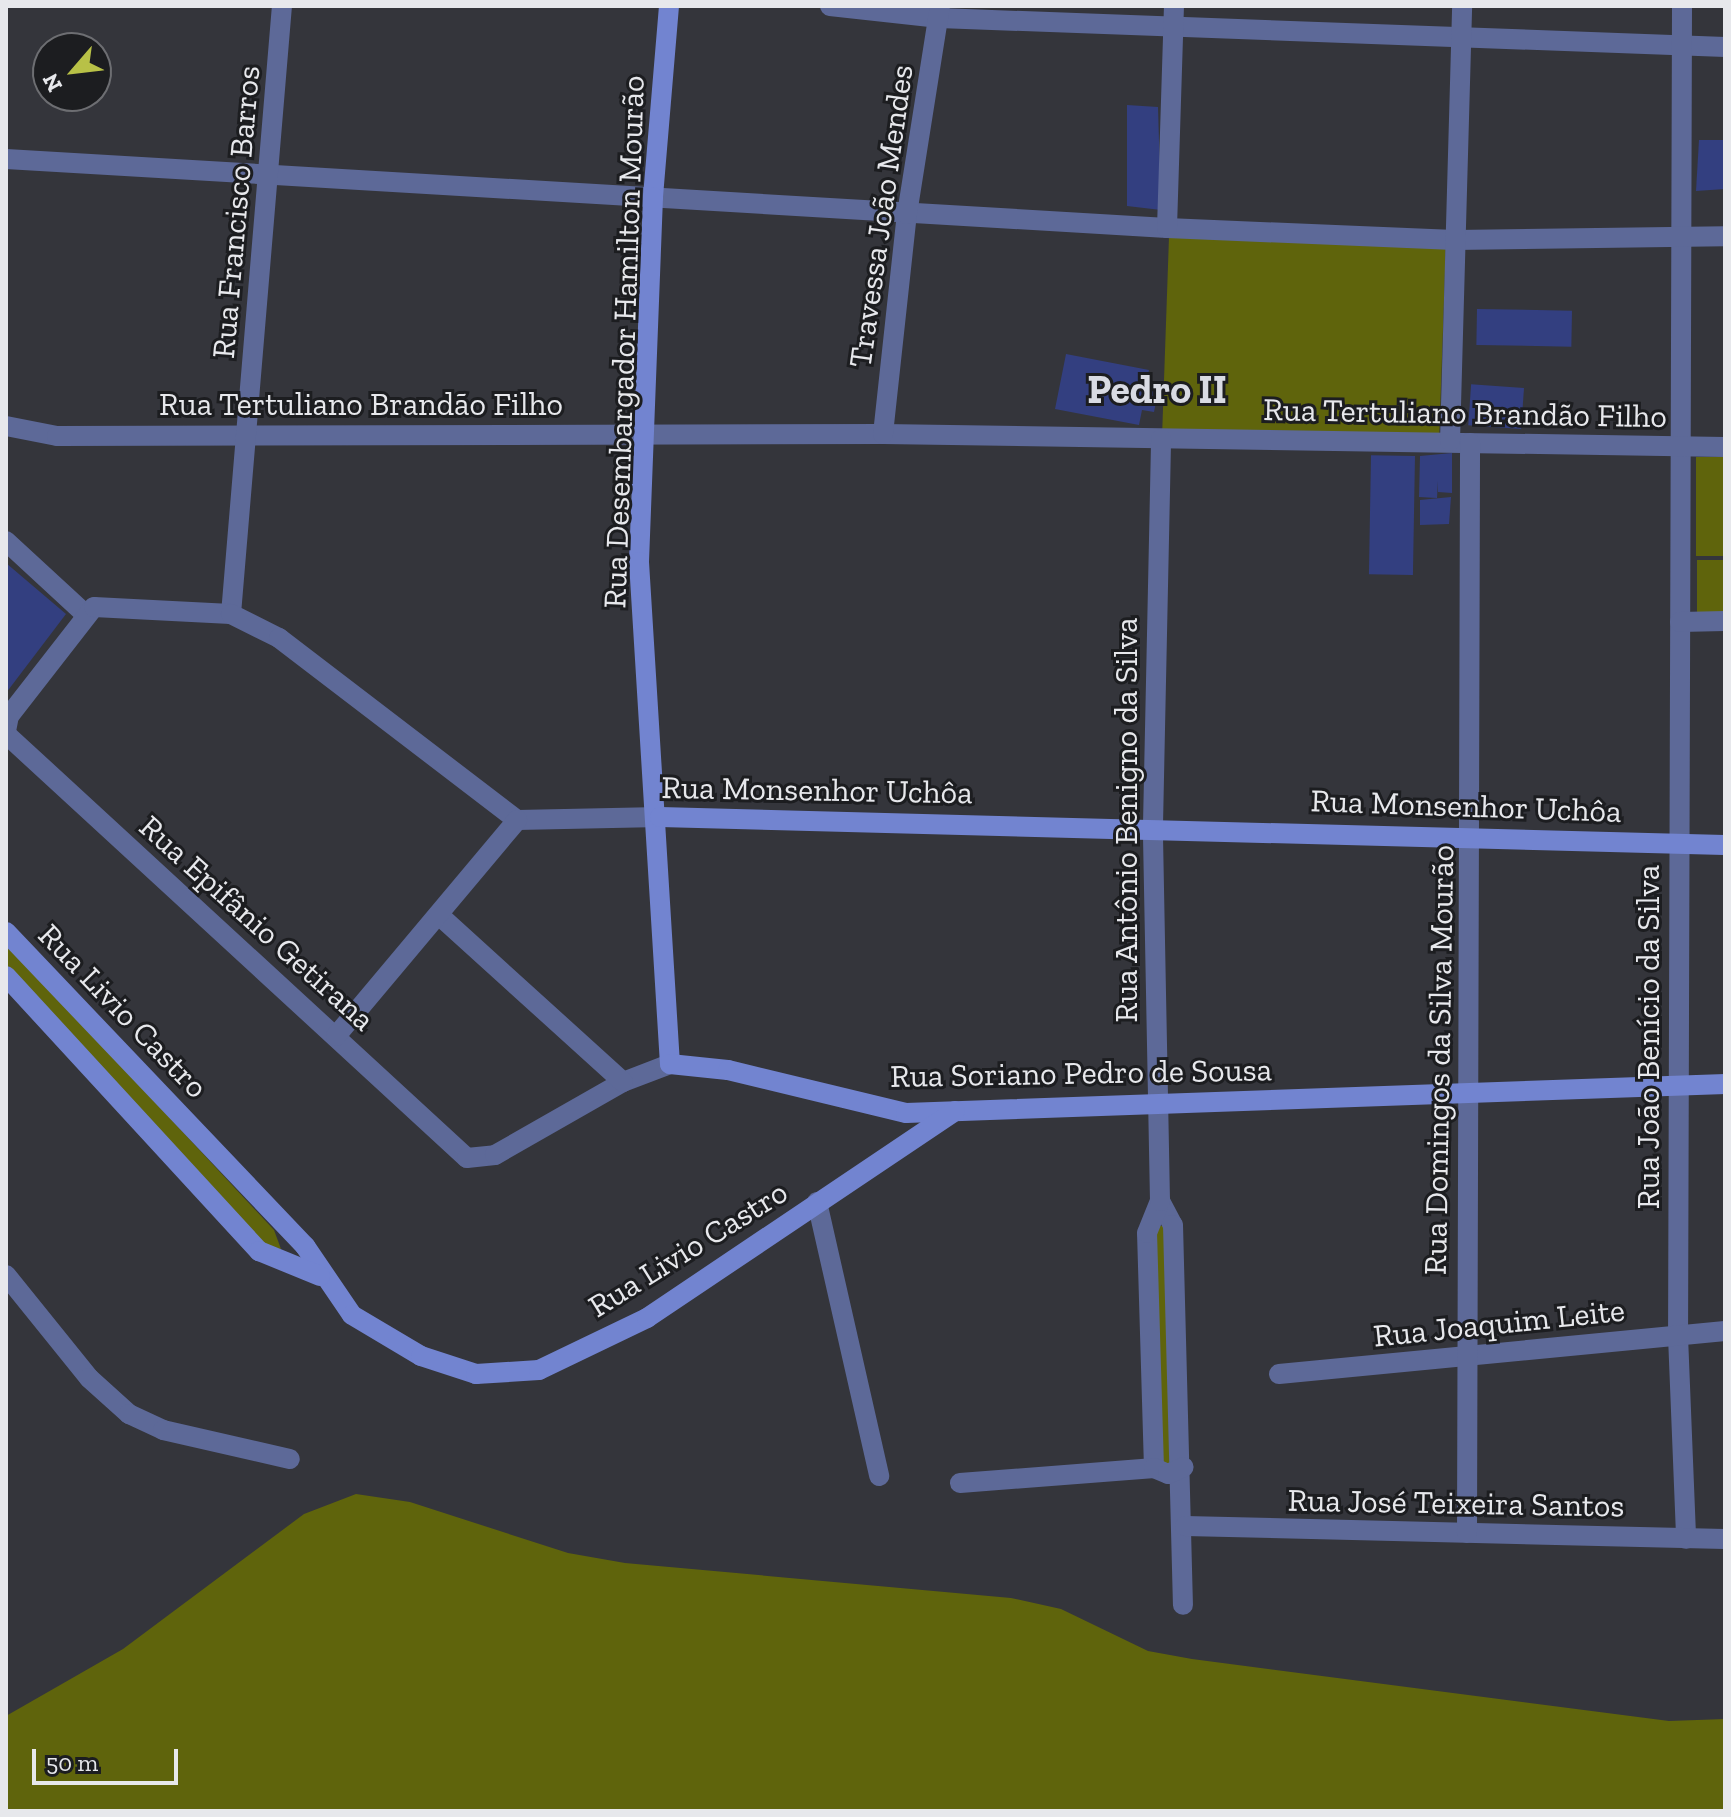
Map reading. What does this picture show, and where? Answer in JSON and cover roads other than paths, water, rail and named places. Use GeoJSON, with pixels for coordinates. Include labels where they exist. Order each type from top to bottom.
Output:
{"type":"FeatureCollection","features":[{"type":"Feature","properties":{"kind":"street","name":"Rua Francisco Barros"},"geometry":{"type":"LineString","coordinates":[[231,614],[271,172],[282,6]]}},
{"type":"Feature","properties":{"kind":"street","name":"Rua Desembargador Hamilton Mourão"},"geometry":{"type":"LineString","coordinates":[[669,6],[653,197],[639,562],[660,817],[670,1064]]}},
{"type":"Feature","properties":{"kind":"street"},"geometry":{"type":"LineString","coordinates":[[830,6],[940,12],[1174,15],[1462,41],[1725,47]]}},
{"type":"Feature","properties":{"kind":"street","name":"Rua Domingos da Silva Mourão"},"geometry":{"type":"LineString","coordinates":[[1462,6],[1455,240],[1471,835],[1465,1359],[1467,1533]]}},
{"type":"Feature","properties":{"kind":"street","name":"Rua João Benício da Silva"},"geometry":{"type":"LineString","coordinates":[[1682,6],[1683,236],[1678,447],[1678,1336],[1686,1539]]}},
{"type":"Feature","properties":{"kind":"street","name":"Travessa João Mendes"},"geometry":{"type":"LineString","coordinates":[[883,434],[907,214],[940,12]]}},
{"type":"Feature","properties":{"kind":"street"},"geometry":{"type":"LineString","coordinates":[[1167,228],[1174,15]]}},
{"type":"Feature","properties":{"kind":"street"},"geometry":{"type":"LineString","coordinates":[[6,159],[271,172],[1167,228],[1455,240],[1725,236]]}},
{"type":"Feature","properties":{"kind":"street","name":"Rua Tertuliano Brandão Filho"},"geometry":{"type":"LineString","coordinates":[[6,426],[57,436],[883,434],[1725,447]]}},
{"type":"Feature","properties":{"kind":"street","name":"Rua Antônio Benigno da Silva"},"geometry":{"type":"LineString","coordinates":[[1154,1468],[1147,1233],[1160,1201],[1155,1104],[1153,825],[1161,439]]}},
{"type":"Feature","properties":{"kind":"street"},"geometry":{"type":"LineString","coordinates":[[6,541],[84,613]]}},
{"type":"Feature","properties":{"kind":"street"},"geometry":{"type":"LineString","coordinates":[[6,733],[84,613],[115,606],[231,614],[279,638],[517,820],[440,916],[336,1036]]}},
{"type":"Feature","properties":{"kind":"street"},"geometry":{"type":"LineString","coordinates":[[1680,622],[1725,621]]}},
{"type":"Feature","properties":{"kind":"street","name":"Rua Epifânio Getirana"},"geometry":{"type":"LineString","coordinates":[[6,733],[467,1158]]}},
{"type":"Feature","properties":{"kind":"street","name":"Rua Monsenhor Uchôa"},"geometry":{"type":"LineString","coordinates":[[517,820],[660,817],[1153,825],[1725,845]]}},
{"type":"Feature","properties":{"kind":"street"},"geometry":{"type":"LineString","coordinates":[[440,916],[623,1082]]}},
{"type":"Feature","properties":{"kind":"street","name":"Rua Livio Castro"},"geometry":{"type":"LineString","coordinates":[[6,932],[281,1220],[352,1315],[421,1356],[476,1374],[539,1370],[647,1318],[955,1111]]}},
{"type":"Feature","properties":{"kind":"street","name":"Rua Livio Castro"},"geometry":{"type":"LineString","coordinates":[[6,976],[259,1251],[320,1276]]}},
{"type":"Feature","properties":{"kind":"street","name":"Rua Soriano Pedro de Sousa"},"geometry":{"type":"LineString","coordinates":[[467,1158],[495,1155],[623,1082],[670,1064],[728,1070],[852,1105],[955,1111],[1725,1084]]}},
{"type":"Feature","properties":{"kind":"street","name":"Rua Antônio Benigno da Silva"},"geometry":{"type":"LineString","coordinates":[[1160,1201],[1173,1225],[1184,1467],[1183,1605]]}},
{"type":"Feature","properties":{"kind":"street"},"geometry":{"type":"LineString","coordinates":[[817,1202],[879,1476]]}},
{"type":"Feature","properties":{"kind":"street"},"geometry":{"type":"LineString","coordinates":[[6,1275],[89,1378],[129,1414],[163,1430],[290,1459]]}},
{"type":"Feature","properties":{"kind":"street","name":"Rua Joaquim Leite"},"geometry":{"type":"LineString","coordinates":[[1279,1374],[1465,1359],[1725,1331]]}},
{"type":"Feature","properties":{"kind":"street"},"geometry":{"type":"LineString","coordinates":[[960,1483],[1154,1468],[1168,1474],[1184,1467]]}},
{"type":"Feature","properties":{"kind":"street","name":"Rua José Teixeira Santos"},"geometry":{"type":"LineString","coordinates":[[1185,1526],[1725,1539]]}},
{"type":"Feature","properties":{"kind":"district","name":"Pedro II"},"geometry":{"type":"Point","coordinates":[1157,389]}}]}
